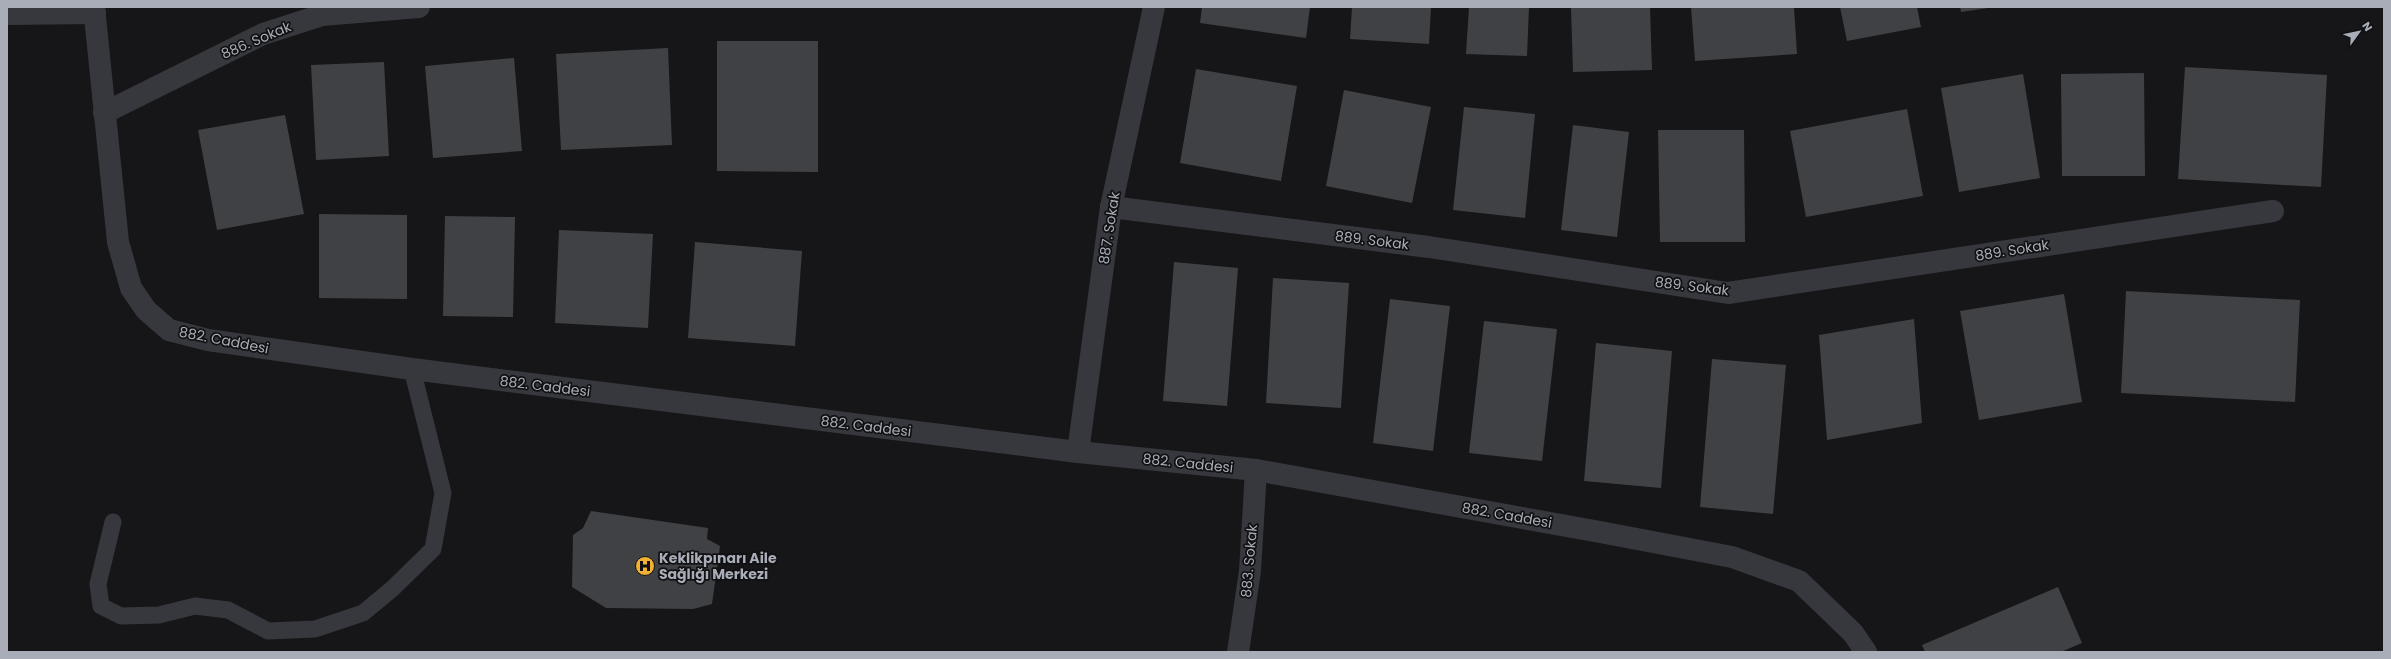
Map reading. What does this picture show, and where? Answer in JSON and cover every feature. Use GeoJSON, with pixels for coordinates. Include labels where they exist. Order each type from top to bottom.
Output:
{"type":"FeatureCollection","features":[{"type":"Feature","properties":{"kind":"street","name":"886. Sokak"},"geometry":{"type":"LineString","coordinates":[[104,112],[263,34],[322,15],[418,7]]}},
{"type":"Feature","properties":{"kind":"street","name":"887. Sokak"},"geometry":{"type":"LineString","coordinates":[[1078,452],[1110,207],[1154,7]]}},
{"type":"Feature","properties":{"kind":"street","name":"882. Caddesi"},"geometry":{"type":"LineString","coordinates":[[95,10],[118,242],[131,288],[146,310],[169,330],[208,340],[412,369],[1078,452],[1256,470],[1732,558],[1799,581],[1852,633],[1866,652]]}},
{"type":"Feature","properties":{"kind":"street"},"geometry":{"type":"LineString","coordinates":[[7,14],[95,10]]}},
{"type":"Feature","properties":{"kind":"street","name":"889. Sokak"},"geometry":{"type":"LineString","coordinates":[[1110,207],[1429,247],[1728,293],[2273,211]]}},
{"type":"Feature","properties":{"kind":"street","name":"883. Sokak"},"geometry":{"type":"LineString","coordinates":[[1238,652],[1250,571],[1256,470]]}},
{"type":"Feature","properties":{"kind":"lane"},"geometry":{"type":"LineString","coordinates":[[113,522],[98,584],[101,606],[121,616],[159,615],[195,606],[228,610],[268,631],[315,628],[363,613],[392,589],[433,549],[443,493],[412,369]]}},
{"type":"Feature","properties":{"kind":"building"},"geometry":{"type":"Polygon","coordinates":[[[1202,7],[1310,7],[1306,38],[1200,23],[1202,7]]]}},
{"type":"Feature","properties":{"kind":"building"},"geometry":{"type":"Polygon","coordinates":[[[1352,7],[1431,7],[1429,44],[1350,39],[1352,7]]]}},
{"type":"Feature","properties":{"kind":"building"},"geometry":{"type":"Polygon","coordinates":[[[1469,7],[1529,7],[1527,56],[1466,54],[1469,7]]]}},
{"type":"Feature","properties":{"kind":"building"},"geometry":{"type":"Polygon","coordinates":[[[1571,7],[1650,7],[1652,70],[1573,72],[1571,7]]]}},
{"type":"Feature","properties":{"kind":"building"},"geometry":{"type":"Polygon","coordinates":[[[1691,7],[1794,7],[1797,54],[1695,61],[1691,7]]]}},
{"type":"Feature","properties":{"kind":"building"},"geometry":{"type":"Polygon","coordinates":[[[1840,7],[1917,7],[1921,27],[1847,41],[1840,7]]]}},
{"type":"Feature","properties":{"kind":"building"},"geometry":{"type":"Polygon","coordinates":[[[1960,7],[1988,7],[1988,8],[1961,12],[1960,7]]]}},
{"type":"Feature","properties":{"kind":"building"},"geometry":{"type":"Polygon","coordinates":[[[717,41],[818,41],[818,172],[717,171],[717,41]]]}},
{"type":"Feature","properties":{"kind":"building"},"geometry":{"type":"Polygon","coordinates":[[[668,48],[672,145],[561,150],[556,54],[668,48]]]}},
{"type":"Feature","properties":{"kind":"building"},"geometry":{"type":"Polygon","coordinates":[[[514,58],[522,151],[433,158],[425,66],[514,58]]]}},
{"type":"Feature","properties":{"kind":"building"},"geometry":{"type":"Polygon","coordinates":[[[384,62],[389,156],[316,160],[311,65],[384,62]]]}},
{"type":"Feature","properties":{"kind":"building"},"geometry":{"type":"Polygon","coordinates":[[[2185,67],[2327,75],[2321,187],[2178,179],[2185,67]]]}},
{"type":"Feature","properties":{"kind":"building"},"geometry":{"type":"Polygon","coordinates":[[[1196,69],[1297,86],[1281,181],[1180,163],[1196,69]]]}},
{"type":"Feature","properties":{"kind":"building"},"geometry":{"type":"Polygon","coordinates":[[[2144,73],[2145,176],[2062,176],[2061,74],[2144,73]]]}},
{"type":"Feature","properties":{"kind":"building"},"geometry":{"type":"Polygon","coordinates":[[[2023,74],[2040,178],[1959,192],[1941,88],[2023,74]]]}},
{"type":"Feature","properties":{"kind":"building"},"geometry":{"type":"Polygon","coordinates":[[[1344,90],[1431,107],[1412,203],[1326,186],[1344,90]]]}},
{"type":"Feature","properties":{"kind":"building"},"geometry":{"type":"Polygon","coordinates":[[[1464,107],[1535,114],[1525,218],[1453,210],[1464,107]]]}},
{"type":"Feature","properties":{"kind":"building"},"geometry":{"type":"Polygon","coordinates":[[[1907,109],[1923,196],[1806,217],[1790,131],[1907,109]]]}},
{"type":"Feature","properties":{"kind":"building"},"geometry":{"type":"Polygon","coordinates":[[[285,115],[304,214],[217,230],[198,130],[285,115]]]}},
{"type":"Feature","properties":{"kind":"building"},"geometry":{"type":"Polygon","coordinates":[[[1573,125],[1629,132],[1617,237],[1561,230],[1573,125]]]}},
{"type":"Feature","properties":{"kind":"building"},"geometry":{"type":"Polygon","coordinates":[[[1658,130],[1744,130],[1745,242],[1660,242],[1658,130]]]}},
{"type":"Feature","properties":{"kind":"building"},"geometry":{"type":"Polygon","coordinates":[[[319,214],[407,215],[407,299],[319,298],[319,214]]]}},
{"type":"Feature","properties":{"kind":"building"},"geometry":{"type":"Polygon","coordinates":[[[445,216],[515,217],[513,317],[443,316],[445,216]]]}},
{"type":"Feature","properties":{"kind":"building"},"geometry":{"type":"Polygon","coordinates":[[[559,230],[653,234],[648,328],[555,323],[559,230]]]}},
{"type":"Feature","properties":{"kind":"building"},"geometry":{"type":"Polygon","coordinates":[[[695,242],[802,251],[795,346],[688,338],[695,242]]]}},
{"type":"Feature","properties":{"kind":"building"},"geometry":{"type":"Polygon","coordinates":[[[1174,262],[1238,268],[1227,406],[1163,401],[1174,262]]]}},
{"type":"Feature","properties":{"kind":"building"},"geometry":{"type":"Polygon","coordinates":[[[1273,278],[1349,283],[1341,408],[1266,403],[1273,278]]]}},
{"type":"Feature","properties":{"kind":"building"},"geometry":{"type":"Polygon","coordinates":[[[2126,291],[2300,300],[2295,402],[2121,393],[2126,291]]]}},
{"type":"Feature","properties":{"kind":"building"},"geometry":{"type":"Polygon","coordinates":[[[2064,294],[2082,402],[1979,420],[1960,311],[2064,294]]]}},
{"type":"Feature","properties":{"kind":"building"},"geometry":{"type":"Polygon","coordinates":[[[1390,299],[1450,306],[1433,451],[1373,443],[1390,299]]]}},
{"type":"Feature","properties":{"kind":"building"},"geometry":{"type":"Polygon","coordinates":[[[1914,319],[1922,423],[1827,440],[1819,335],[1914,319]]]}},
{"type":"Feature","properties":{"kind":"building"},"geometry":{"type":"Polygon","coordinates":[[[1484,321],[1557,329],[1542,461],[1469,453],[1484,321]]]}},
{"type":"Feature","properties":{"kind":"building"},"geometry":{"type":"Polygon","coordinates":[[[1596,343],[1672,351],[1661,488],[1584,481],[1596,343]]]}},
{"type":"Feature","properties":{"kind":"building"},"geometry":{"type":"Polygon","coordinates":[[[1712,359],[1786,365],[1773,514],[1700,507],[1712,359]]]}},
{"type":"Feature","properties":{"kind":"building","name":"Keklikpınarı Aile Sağlığı Merkezi"},"geometry":{"type":"Polygon","coordinates":[[[591,511],[708,528],[707,539],[720,546],[712,604],[693,609],[606,608],[572,587],[573,535],[583,528],[591,511]]]}},
{"type":"Feature","properties":{"kind":"building"},"geometry":{"type":"Polygon","coordinates":[[[2058,587],[2082,643],[2061,652],[1925,652],[1922,645],[2058,587]]]}},
{"type":"Feature","properties":{"kind":"place","name":"Keklikpınarı Aile Sağlığı Merkezi"},"geometry":{"type":"Point","coordinates":[645,566]}}]}
